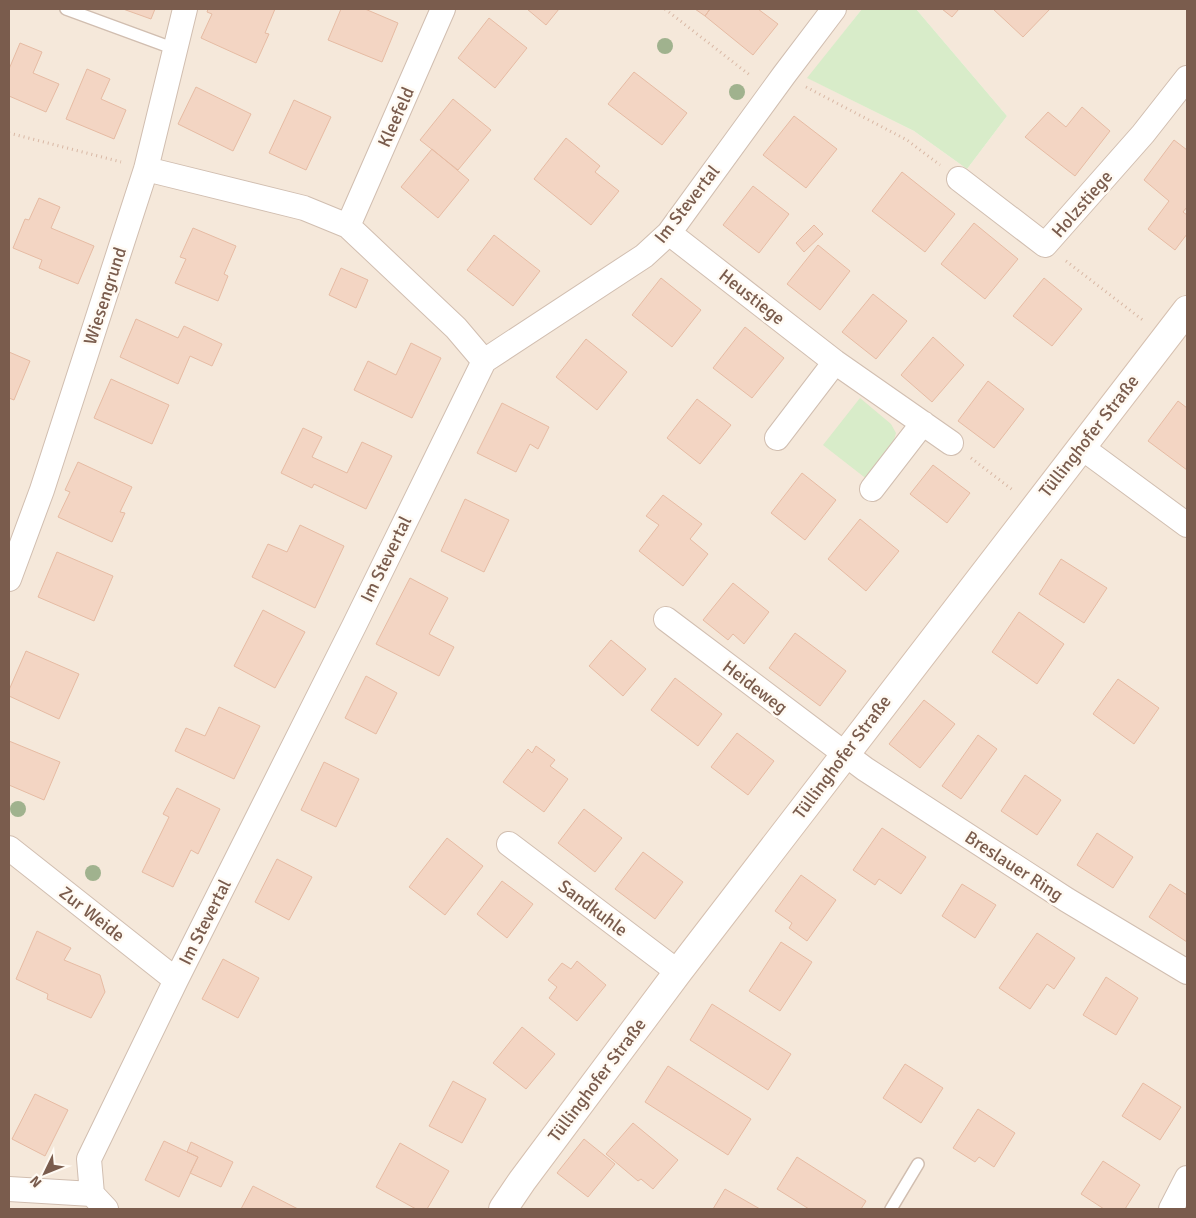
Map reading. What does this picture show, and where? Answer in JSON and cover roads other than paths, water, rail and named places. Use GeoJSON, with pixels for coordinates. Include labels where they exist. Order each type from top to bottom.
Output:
{"type":"FeatureCollection","features":[{"type":"Feature","properties":{"kind":"main road","name":"Tüllinghofer Straße"},"geometry":{"type":"LineString","coordinates":[[503,1209],[678,972],[1187,310]]}},
{"type":"Feature","properties":{"kind":"street","name":"Wiesengrund"},"geometry":{"type":"LineString","coordinates":[[9,579],[42,490],[146,169],[185,9]]}},
{"type":"Feature","properties":{"kind":"street","name":"Kleefeld"},"geometry":{"type":"LineString","coordinates":[[348,226],[444,9]]}},
{"type":"Feature","properties":{"kind":"street","name":"Im Stevertal"},"geometry":{"type":"LineString","coordinates":[[99,1202],[89,1159],[484,361],[644,256],[669,233],[834,9]]}},
{"type":"Feature","properties":{"kind":"street","name":"Holzstiege"},"geometry":{"type":"LineString","coordinates":[[959,179],[1045,245],[1143,134],[1187,78]]}},
{"type":"Feature","properties":{"kind":"street"},"geometry":{"type":"LineString","coordinates":[[146,169],[304,208],[348,226],[456,328],[484,361]]}},
{"type":"Feature","properties":{"kind":"street","name":"Heustiege"},"geometry":{"type":"LineString","coordinates":[[669,233],[834,362],[951,444]]}},
{"type":"Feature","properties":{"kind":"street"},"geometry":{"type":"LineString","coordinates":[[777,438],[834,362]]}},
{"type":"Feature","properties":{"kind":"street"},"geometry":{"type":"LineString","coordinates":[[872,490],[923,423]]}},
{"type":"Feature","properties":{"kind":"street"},"geometry":{"type":"LineString","coordinates":[[1081,447],[1187,526]]}},
{"type":"Feature","properties":{"kind":"street","name":"Heideweg"},"geometry":{"type":"LineString","coordinates":[[666,619],[845,754]]}},
{"type":"Feature","properties":{"kind":"street","name":"Breslauer Ring"},"geometry":{"type":"LineString","coordinates":[[845,754],[865,770],[1066,900],[1187,972]]}},
{"type":"Feature","properties":{"kind":"street","name":"Sandkuhle"},"geometry":{"type":"LineString","coordinates":[[508,844],[678,972]]}},
{"type":"Feature","properties":{"kind":"street","name":"Zur Weide"},"geometry":{"type":"LineString","coordinates":[[9,848],[176,980]]}},
{"type":"Feature","properties":{"kind":"street"},"geometry":{"type":"LineString","coordinates":[[1171,1209],[1187,1178]]}},
{"type":"Feature","properties":{"kind":"street"},"geometry":{"type":"LineString","coordinates":[[9,1189],[99,1202]]}},
{"type":"Feature","properties":{"kind":"lane"},"geometry":{"type":"LineString","coordinates":[[66,9],[175,49]]}},
{"type":"Feature","properties":{"kind":"lane"},"geometry":{"type":"LineString","coordinates":[[891,1209],[918,1164]]}}]}
